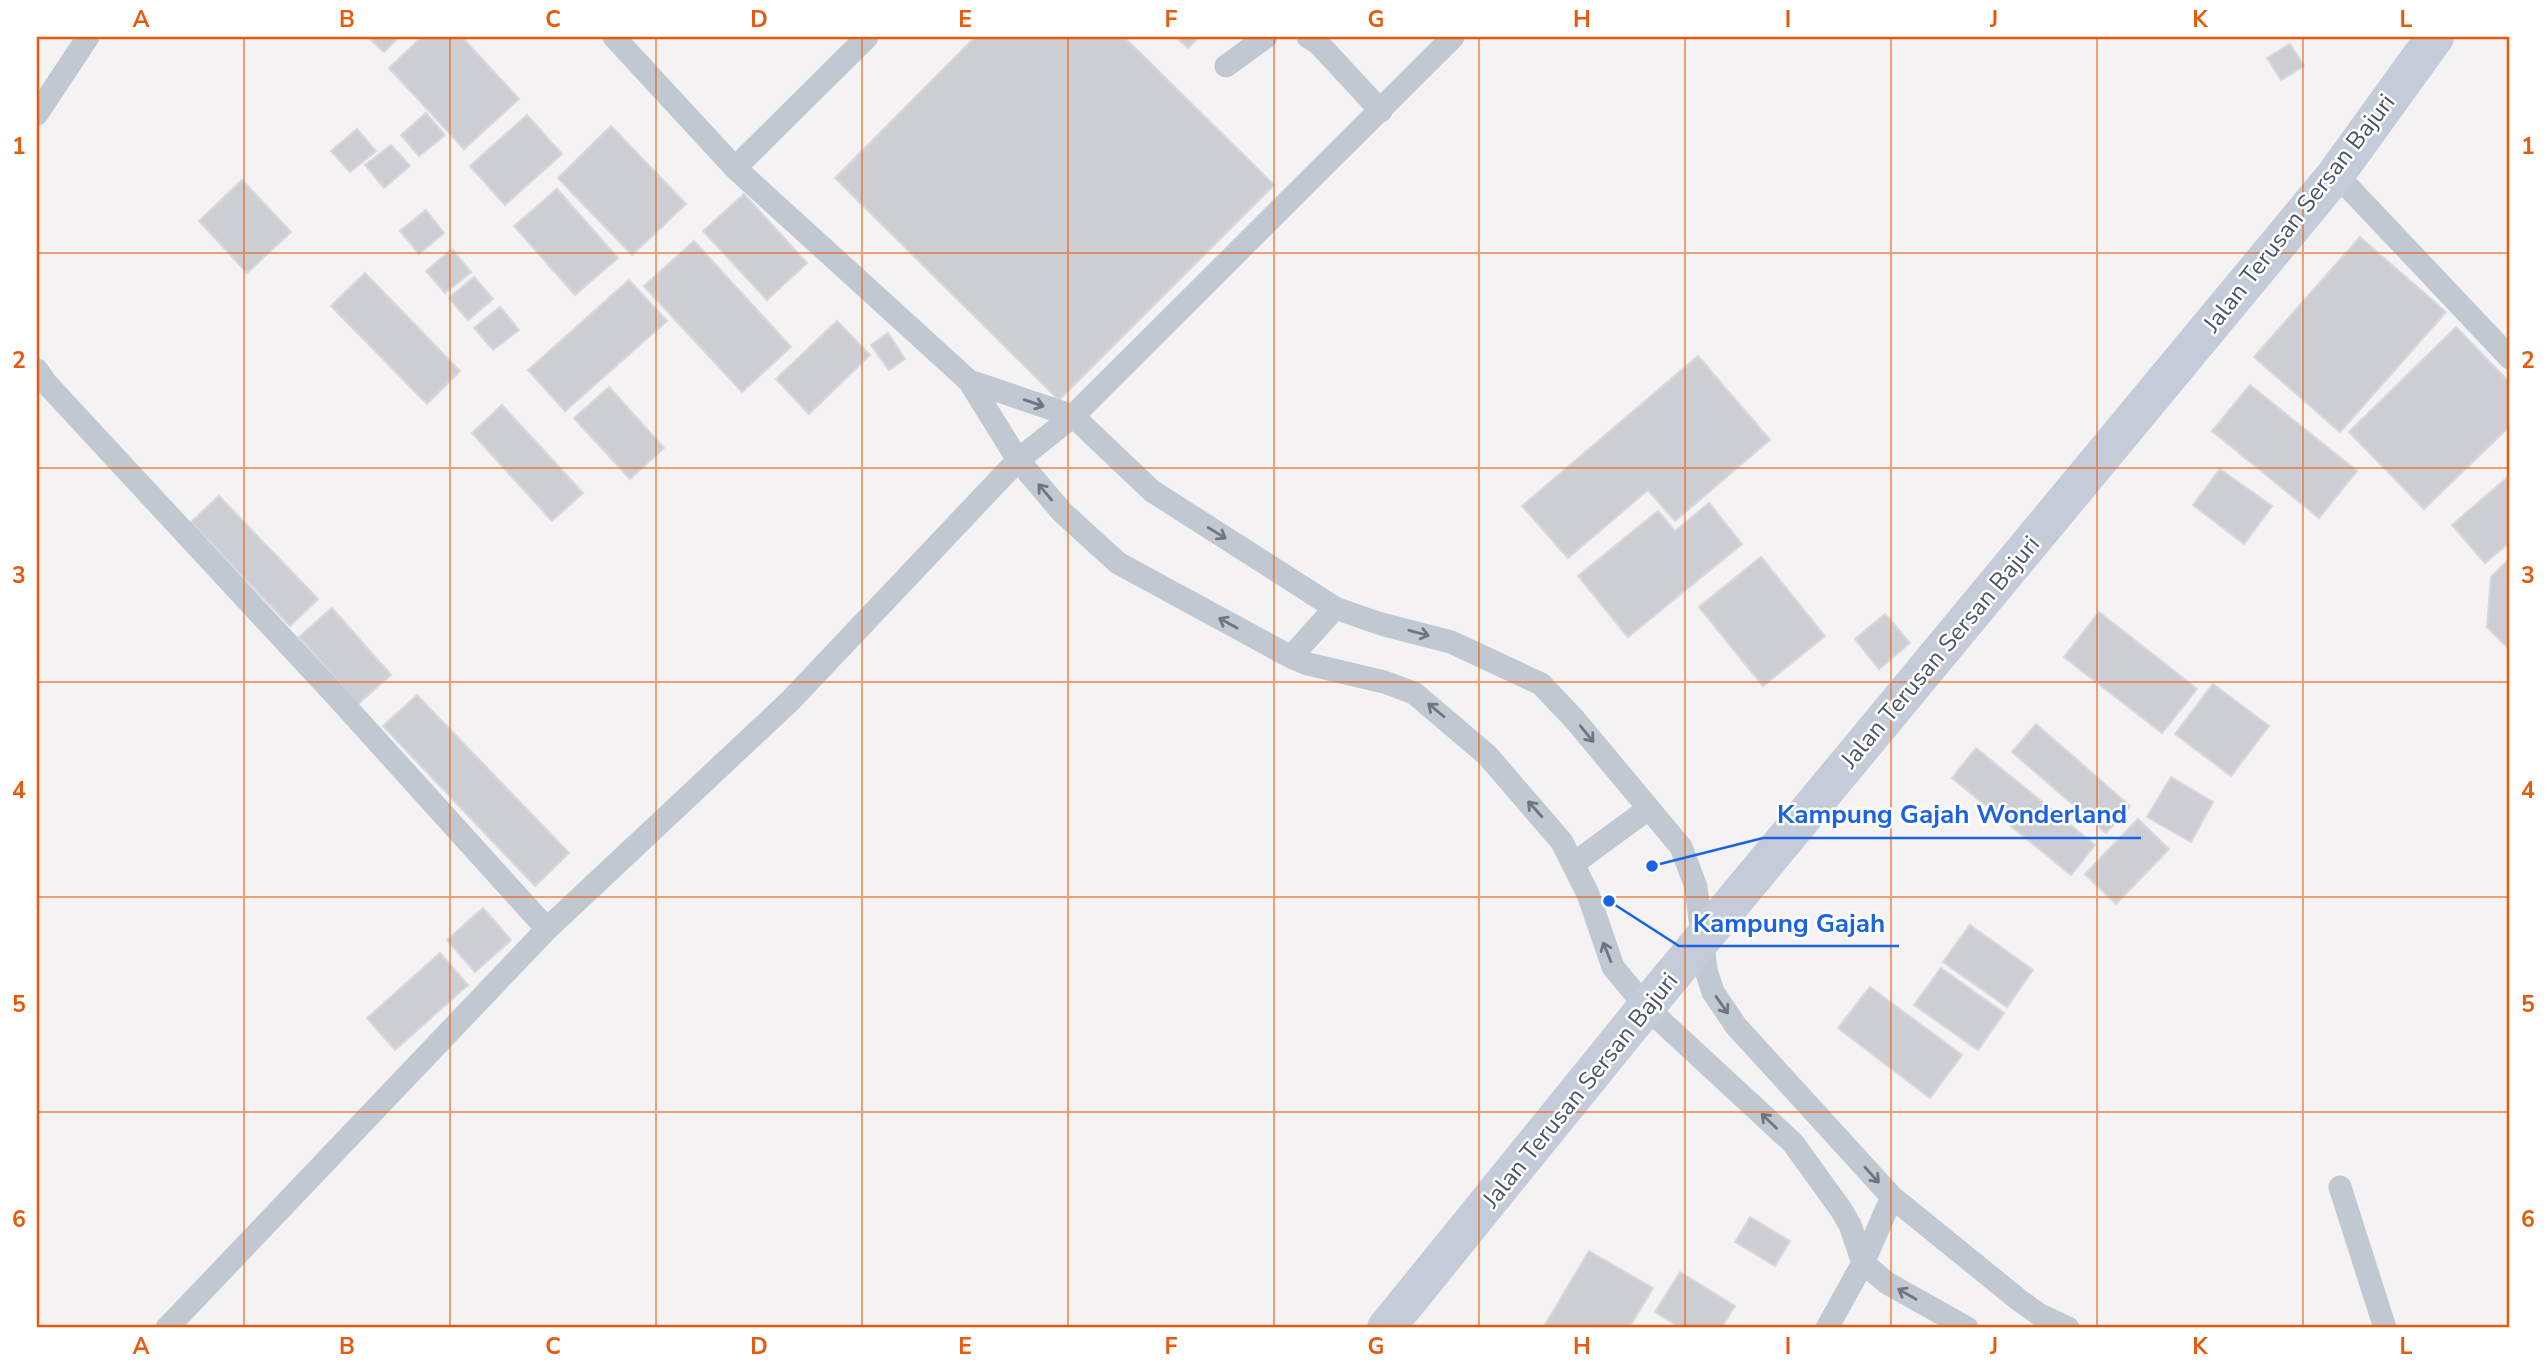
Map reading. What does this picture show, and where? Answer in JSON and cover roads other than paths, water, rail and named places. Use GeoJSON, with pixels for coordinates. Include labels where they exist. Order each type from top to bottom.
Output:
{"type":"FeatureCollection","features":[{"type":"Feature","properties":{"kind":"main road","name":"Jalan Terusan Sersan Bajuri"},"geometry":{"type":"LineString","coordinates":[[1386,1328],[1646,1007],[2336,174],[2435,37]]}},
{"type":"Feature","properties":{"kind":"lane"},"geometry":{"type":"LineString","coordinates":[[37,114],[89,37]]}},
{"type":"Feature","properties":{"kind":"lane"},"geometry":{"type":"LineString","coordinates":[[614,37],[735,168],[969,381],[1018,460],[1062,512],[1118,563],[1291,657],[1308,664],[1415,692],[1487,755],[1562,842],[1588,894],[1613,968],[1646,1007],[1793,1143],[1842,1210],[1863,1263],[1887,1283],[1967,1328]]}},
{"type":"Feature","properties":{"kind":"lane"},"geometry":{"type":"LineString","coordinates":[[735,168],[867,37]]}},
{"type":"Feature","properties":{"kind":"lane"},"geometry":{"type":"LineString","coordinates":[[1226,66],[1266,37]]}},
{"type":"Feature","properties":{"kind":"lane"},"geometry":{"type":"LineString","coordinates":[[1308,37],[1318,43],[1381,111]]}},
{"type":"Feature","properties":{"kind":"lane"},"geometry":{"type":"LineString","coordinates":[[167,1328],[547,929],[790,701],[1018,460],[1073,416],[1453,37]]}},
{"type":"Feature","properties":{"kind":"lane"},"geometry":{"type":"LineString","coordinates":[[2336,174],[2510,358]]}},
{"type":"Feature","properties":{"kind":"lane"},"geometry":{"type":"LineString","coordinates":[[969,381],[1073,416],[1152,491],[1335,608],[1381,624],[1451,642],[1541,684],[1575,720],[1681,847],[1696,887],[1706,970],[1713,992],[1736,1026],[1892,1198],[2019,1300],[2040,1315],[2068,1328]]}},
{"type":"Feature","properties":{"kind":"lane"},"geometry":{"type":"LineString","coordinates":[[40,382],[339,699],[547,929]]}},
{"type":"Feature","properties":{"kind":"lane"},"geometry":{"type":"LineString","coordinates":[[1291,657],[1335,608]]}},
{"type":"Feature","properties":{"kind":"lane"},"geometry":{"type":"LineString","coordinates":[[1573,864],[1648,809]]}},
{"type":"Feature","properties":{"kind":"lane"},"geometry":{"type":"LineString","coordinates":[[2340,1187],[2385,1328]]}},
{"type":"Feature","properties":{"kind":"lane"},"geometry":{"type":"LineString","coordinates":[[1827,1328],[1863,1263],[1892,1198]]}},
{"type":"Feature","properties":{"kind":"place","name":"Kampung Gajah Wonderland"},"geometry":{"type":"Point","coordinates":[1652,866]}},
{"type":"Feature","properties":{"kind":"place","name":"Kampung Gajah"},"geometry":{"type":"Point","coordinates":[1609,901]}}]}
